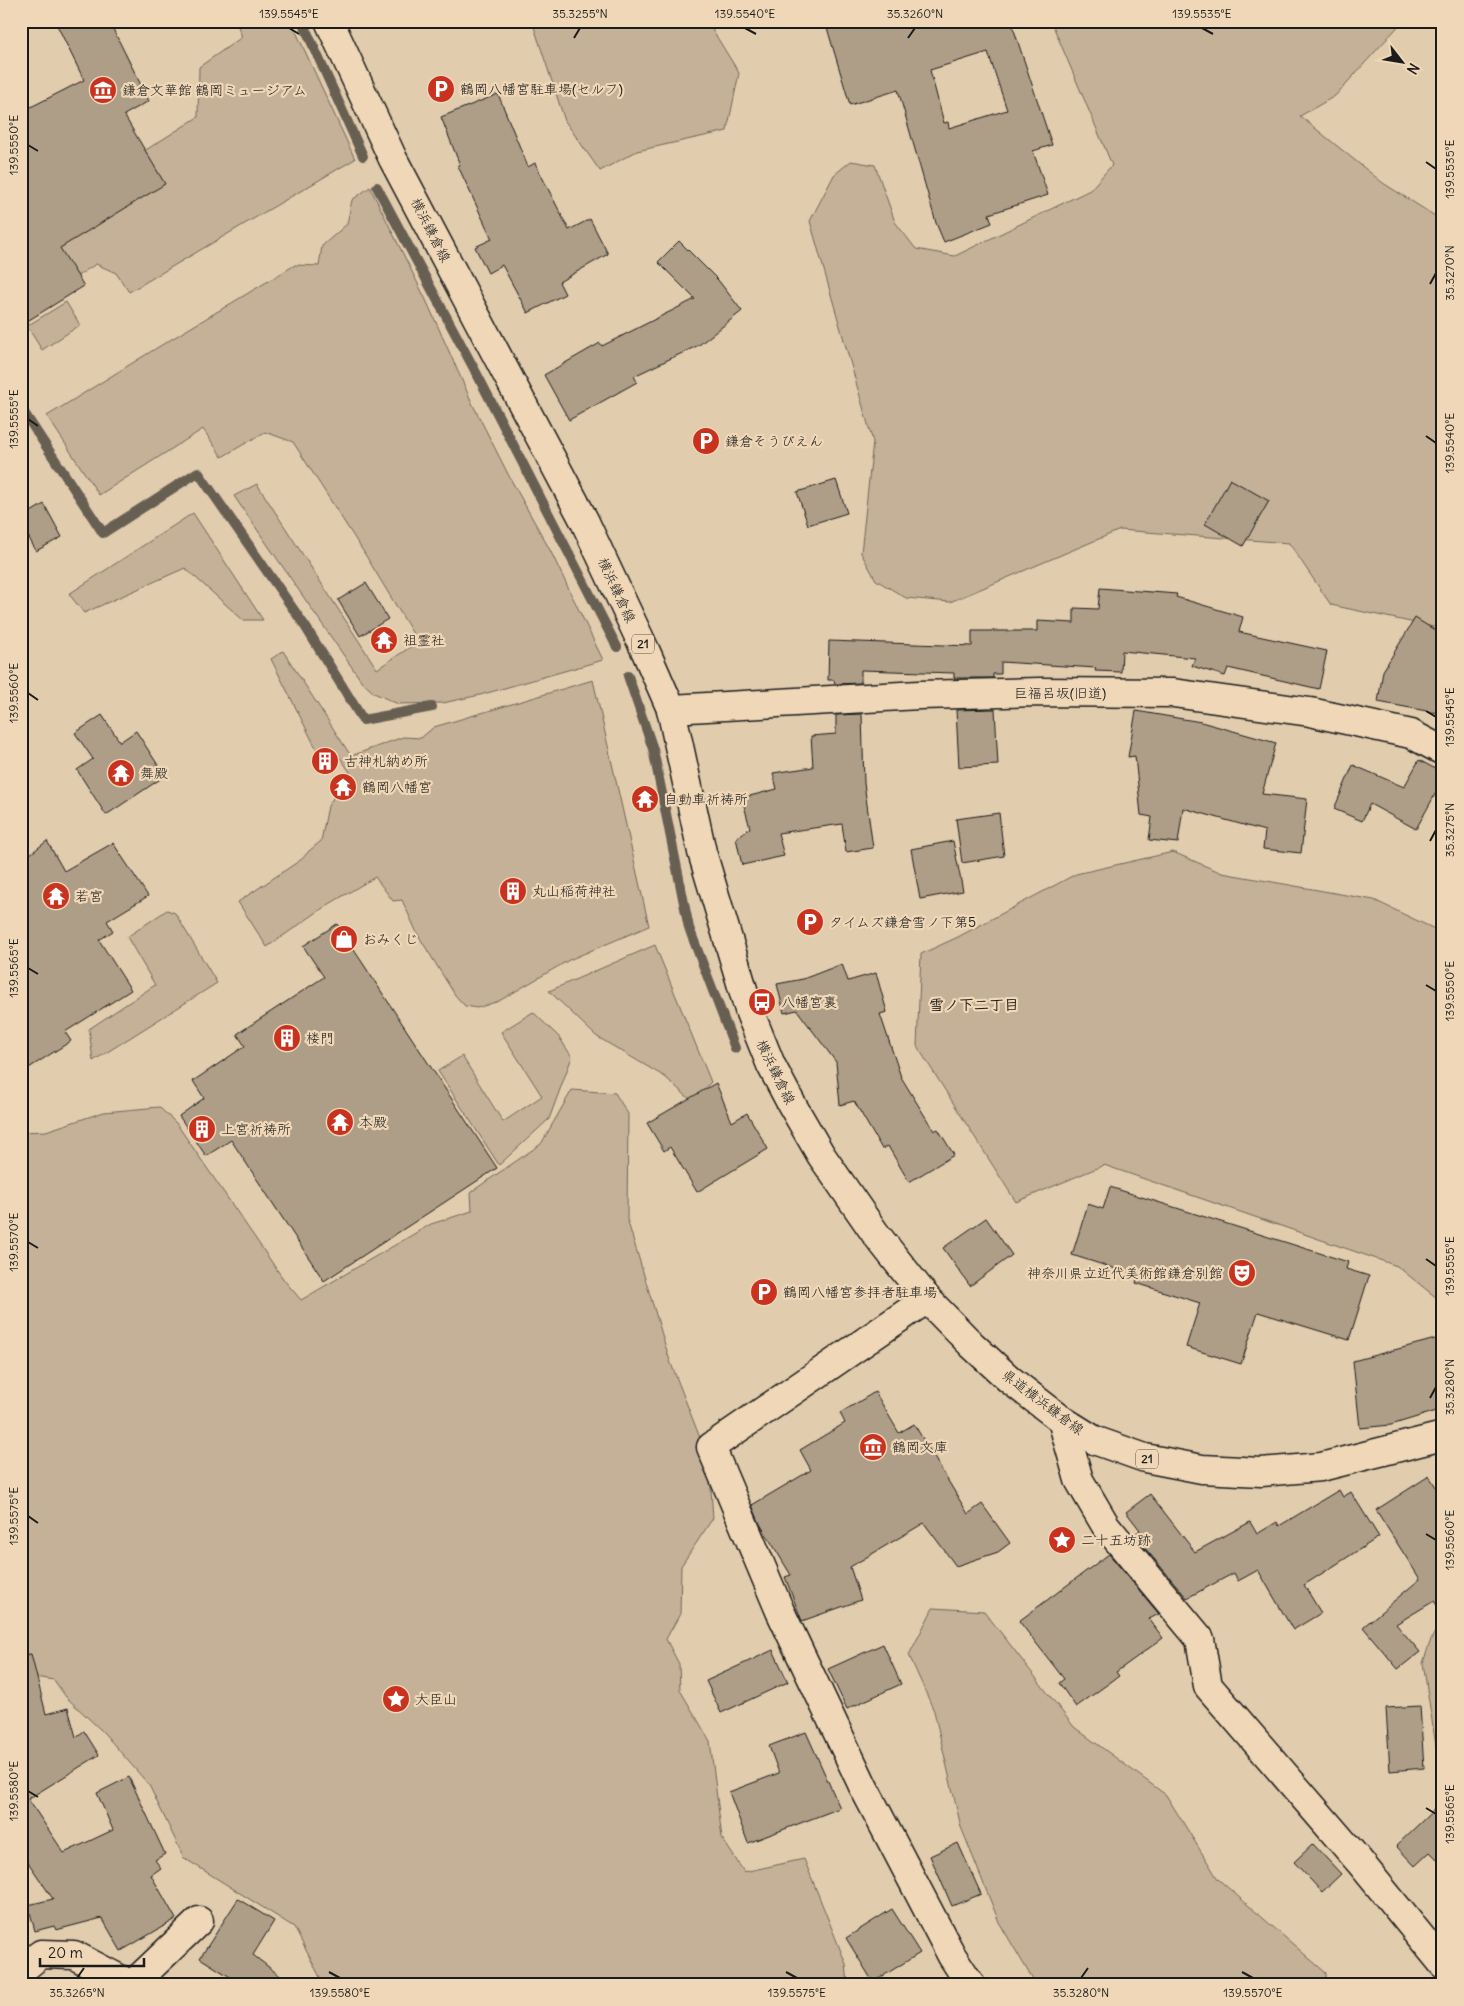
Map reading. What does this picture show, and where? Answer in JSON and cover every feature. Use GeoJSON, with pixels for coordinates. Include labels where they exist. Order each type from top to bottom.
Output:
{"type":"FeatureCollection","features":[{"type":"Feature","properties":{"kind":"street","name":"横浜鎌倉線"},"geometry":{"type":"LineString","coordinates":[[330,21],[393,159],[588,529],[642,643],[670,709],[702,852],[750,1013],[771,1065],[820,1154],[875,1233],[919,1289]]}},
{"type":"Feature","properties":{"kind":"street","name":"巨福呂坂(旧道)"},"geometry":{"type":"LineString","coordinates":[[670,709],[919,695],[1040,692],[1173,693],[1310,712],[1411,734],[1443,751]]}},
{"type":"Feature","properties":{"kind":"street","name":"県道横浜鎌倉線"},"geometry":{"type":"LineString","coordinates":[[919,1289],[972,1345],[1009,1379],[1062,1420],[1094,1440],[1145,1458],[1202,1468],[1261,1472],[1321,1467],[1443,1436]]}},
{"type":"Feature","properties":{"kind":"street"},"geometry":{"type":"LineString","coordinates":[[919,1289],[711,1447],[780,1612],[864,1786],[952,1956],[971,1985]]}},
{"type":"Feature","properties":{"kind":"street"},"geometry":{"type":"LineString","coordinates":[[1062,1420],[1079,1480],[1106,1526],[1200,1639],[1208,1686],[1360,1861],[1443,1964]]}},
{"type":"Feature","properties":{"kind":"street"},"geometry":{"type":"LineString","coordinates":[[21,1970],[41,1954],[74,1955],[132,1985],[199,1921]]}},
{"type":"Feature","properties":{"kind":"shaded area"},"geometry":{"type":"Polygon","coordinates":[[[236,21],[291,21],[355,159],[129,292],[116,273],[96,264],[21,312],[21,229],[198,117],[199,67],[242,37],[236,21]]]}},
{"type":"Feature","properties":{"kind":"shaded area"},"geometry":{"type":"Polygon","coordinates":[[[532,21],[707,21],[739,73],[727,131],[637,151],[600,171],[565,121],[532,21]]]}},
{"type":"Feature","properties":{"kind":"shaded area"},"geometry":{"type":"Polygon","coordinates":[[[1051,21],[1403,21],[1335,96],[1300,116],[1383,183],[1443,221],[1443,629],[1331,605],[1289,543],[1120,530],[950,602],[906,598],[876,580],[861,553],[873,442],[810,221],[834,175],[851,161],[875,165],[895,222],[916,249],[955,256],[1090,190],[1112,165],[1051,21]]]}},
{"type":"Feature","properties":{"kind":"shaded area"},"geometry":{"type":"Polygon","coordinates":[[[370,187],[426,300],[473,405],[510,478],[550,550],[603,660],[480,695],[443,703],[398,704],[374,693],[362,682],[234,496],[257,484],[377,669],[418,642],[363,551],[293,442],[265,432],[222,457],[203,429],[99,495],[47,416],[295,265],[319,266],[322,246],[347,224],[352,200],[370,187]]]}},
{"type":"Feature","properties":{"kind":"shaded area"},"geometry":{"type":"Polygon","coordinates":[[[66,302],[80,325],[42,350],[27,326],[66,302]]]}},
{"type":"Feature","properties":{"kind":"shaded area"},"geometry":{"type":"Polygon","coordinates":[[[193,513],[263,620],[243,620],[185,568],[84,613],[69,594],[193,513]]]}},
{"type":"Feature","properties":{"kind":"shaded area"},"geometry":{"type":"Polygon","coordinates":[[[283,651],[351,756],[403,737],[421,738],[434,727],[593,680],[649,926],[569,960],[499,1001],[477,1008],[465,1006],[455,995],[418,935],[402,900],[393,901],[375,877],[326,906],[267,947],[238,902],[302,859],[321,841],[328,806],[350,772],[338,755],[318,752],[271,659],[283,651]]]}},
{"type":"Feature","properties":{"kind":"shaded area"},"geometry":{"type":"Polygon","coordinates":[[[1173,852],[1222,873],[1374,900],[1443,933],[1443,1303],[1397,1266],[1104,1165],[1016,1202],[917,1046],[921,954],[958,937],[1076,874],[1173,852]]]}},
{"type":"Feature","properties":{"kind":"shaded area"},"geometry":{"type":"Polygon","coordinates":[[[167,910],[175,913],[217,983],[93,1061],[89,1029],[155,985],[127,937],[167,910]]]}},
{"type":"Feature","properties":{"kind":"shaded area"},"geometry":{"type":"Polygon","coordinates":[[[655,945],[711,1082],[693,1102],[665,1077],[596,1036],[549,991],[655,945]]]}},
{"type":"Feature","properties":{"kind":"shaded area"},"geometry":{"type":"Polygon","coordinates":[[[533,1012],[559,1037],[572,1057],[549,1119],[499,1165],[438,1071],[462,1056],[503,1122],[542,1096],[501,1032],[533,1012]]]}},
{"type":"Feature","properties":{"kind":"shaded area"},"geometry":{"type":"Polygon","coordinates":[[[572,1090],[615,1093],[628,1114],[627,1219],[670,1361],[709,1461],[713,1518],[681,1566],[680,1614],[666,1639],[679,1664],[680,1690],[710,1741],[722,1838],[744,1872],[804,1859],[846,1964],[848,1985],[324,1985],[294,1927],[184,1858],[149,1785],[103,1732],[66,1697],[54,1680],[21,1675],[21,1132],[46,1131],[104,1112],[159,1107],[176,1123],[284,1280],[301,1300],[431,1224],[472,1211],[471,1192],[541,1144],[572,1090]]]}},
{"type":"Feature","properties":{"kind":"shaded area"},"geometry":{"type":"Polygon","coordinates":[[[933,1608],[984,1611],[1074,1727],[1166,1795],[1218,1879],[1326,1973],[1326,1985],[1036,1985],[999,1922],[961,1827],[934,1711],[909,1655],[933,1608]]]}},
{"type":"Feature","properties":{"kind":"shaded area"},"geometry":{"type":"Polygon","coordinates":[[[1443,1622],[1443,1781],[1423,1663],[1433,1635],[1443,1622]]]}},
{"type":"Feature","properties":{"kind":"building"},"geometry":{"type":"Polygon","coordinates":[[[55,21],[109,21],[149,101],[124,115],[165,184],[60,248],[84,286],[21,325],[21,112],[84,80],[55,21]]]}},
{"type":"Feature","properties":{"kind":"building"},"geometry":{"type":"Polygon","coordinates":[[[825,21],[1011,21],[1052,145],[1033,151],[1048,195],[989,214],[992,223],[944,242],[936,223],[898,90],[850,105],[825,21]],[[988,52],[930,70],[944,123],[948,122],[949,128],[1007,110],[988,52]]]}},
{"type":"Feature","properties":{"kind":"building"},"geometry":{"type":"Polygon","coordinates":[[[498,94],[528,167],[535,163],[569,230],[590,219],[608,254],[559,282],[565,294],[528,313],[502,265],[488,273],[475,247],[492,239],[458,166],[460,165],[441,117],[498,94]]]}},
{"type":"Feature","properties":{"kind":"building"},"geometry":{"type":"Polygon","coordinates":[[[679,241],[718,280],[742,311],[699,345],[634,376],[637,382],[569,420],[544,375],[600,343],[602,346],[695,299],[658,262],[679,241]]]}},
{"type":"Feature","properties":{"kind":"building"},"geometry":{"type":"Polygon","coordinates":[[[1230,479],[1269,501],[1243,546],[1205,524],[1230,479]]]}},
{"type":"Feature","properties":{"kind":"building"},"geometry":{"type":"Polygon","coordinates":[[[836,480],[847,513],[808,525],[797,492],[836,480]]]}},
{"type":"Feature","properties":{"kind":"building"},"geometry":{"type":"Polygon","coordinates":[[[44,504],[62,537],[36,551],[21,523],[21,518],[44,504]]]}},
{"type":"Feature","properties":{"kind":"building"},"geometry":{"type":"Polygon","coordinates":[[[366,583],[388,619],[360,636],[338,600],[366,583]]]}},
{"type":"Feature","properties":{"kind":"building"},"geometry":{"type":"Polygon","coordinates":[[[1100,588],[1177,594],[1176,597],[1243,617],[1239,632],[1327,651],[1319,689],[1228,668],[1225,676],[1192,666],[1195,658],[1122,651],[1121,672],[1095,671],[1096,668],[1001,662],[1001,674],[993,674],[993,678],[954,678],[954,673],[861,670],[861,683],[835,684],[834,680],[828,680],[829,641],[972,646],[972,631],[1037,631],[1037,621],[1074,623],[1074,608],[1098,609],[1100,588]]]}},
{"type":"Feature","properties":{"kind":"building"},"geometry":{"type":"Polygon","coordinates":[[[1415,618],[1443,635],[1443,714],[1378,702],[1383,671],[1415,618]]]}},
{"type":"Feature","properties":{"kind":"building"},"geometry":{"type":"Polygon","coordinates":[[[995,709],[998,765],[959,767],[956,710],[995,709]]]}},
{"type":"Feature","properties":{"kind":"building"},"geometry":{"type":"Polygon","coordinates":[[[1136,711],[1201,722],[1276,743],[1262,794],[1307,799],[1301,853],[1263,849],[1265,831],[1183,808],[1178,843],[1149,840],[1152,817],[1141,815],[1135,756],[1128,757],[1136,711]]]}},
{"type":"Feature","properties":{"kind":"building"},"geometry":{"type":"Polygon","coordinates":[[[862,714],[864,783],[873,848],[846,852],[842,824],[778,833],[784,856],[742,865],[736,838],[750,828],[742,798],[777,789],[773,773],[813,767],[811,736],[836,734],[836,715],[862,714]]]}},
{"type":"Feature","properties":{"kind":"building","name":"舞殿"},"geometry":{"type":"Polygon","coordinates":[[[102,715],[120,742],[136,731],[165,776],[106,815],[77,770],[93,759],[75,733],[102,715]]]}},
{"type":"Feature","properties":{"kind":"building"},"geometry":{"type":"Polygon","coordinates":[[[1419,760],[1443,773],[1443,780],[1416,829],[1370,804],[1362,821],[1334,809],[1353,765],[1404,787],[1419,760]]]}},
{"type":"Feature","properties":{"kind":"building"},"geometry":{"type":"Polygon","coordinates":[[[999,813],[1004,856],[962,863],[956,819],[999,813]]]}},
{"type":"Feature","properties":{"kind":"building"},"geometry":{"type":"Polygon","coordinates":[[[47,841],[64,871],[113,843],[148,896],[107,921],[113,931],[99,940],[131,990],[65,1032],[71,1041],[21,1073],[21,861],[47,841]]]}},
{"type":"Feature","properties":{"kind":"building"},"geometry":{"type":"Polygon","coordinates":[[[953,841],[963,891],[920,899],[911,849],[953,841]]]}},
{"type":"Feature","properties":{"kind":"building"},"geometry":{"type":"Polygon","coordinates":[[[337,924],[497,1168],[324,1281],[231,1140],[206,1156],[179,1116],[204,1098],[193,1081],[245,1046],[237,1034],[324,977],[303,946],[337,924]]]}},
{"type":"Feature","properties":{"kind":"building"},"geometry":{"type":"Polygon","coordinates":[[[842,964],[848,981],[876,973],[887,1012],[880,1014],[901,1077],[934,1131],[938,1129],[954,1155],[909,1182],[888,1146],[882,1149],[854,1101],[840,1105],[836,1062],[797,1010],[784,1013],[777,984],[803,979],[842,964]]]}},
{"type":"Feature","properties":{"kind":"building"},"geometry":{"type":"Polygon","coordinates":[[[716,1083],[732,1122],[747,1113],[768,1149],[697,1192],[670,1147],[664,1151],[647,1123],[716,1083]]]}},
{"type":"Feature","properties":{"kind":"building","name":"神奈川県立近代美術館鎌倉別館"},"geometry":{"type":"Polygon","coordinates":[[[1110,1187],[1348,1262],[1346,1269],[1369,1276],[1349,1340],[1258,1312],[1241,1364],[1186,1347],[1200,1303],[1136,1283],[1138,1276],[1072,1255],[1088,1204],[1103,1209],[1110,1187]]]}},
{"type":"Feature","properties":{"kind":"building"},"geometry":{"type":"Polygon","coordinates":[[[986,1218],[1012,1255],[970,1286],[943,1248],[986,1218]]]}},
{"type":"Feature","properties":{"kind":"building"},"geometry":{"type":"Polygon","coordinates":[[[1443,1337],[1443,1409],[1391,1425],[1360,1428],[1353,1361],[1443,1337]]]}},
{"type":"Feature","properties":{"kind":"building"},"geometry":{"type":"Polygon","coordinates":[[[875,1392],[899,1433],[914,1424],[968,1514],[982,1504],[1010,1543],[998,1552],[956,1566],[924,1523],[850,1567],[861,1600],[802,1621],[785,1577],[791,1575],[760,1524],[752,1505],[811,1470],[800,1450],[845,1423],[840,1413],[875,1392]]]}},
{"type":"Feature","properties":{"kind":"building"},"geometry":{"type":"Polygon","coordinates":[[[1429,1476],[1443,1498],[1443,1614],[1434,1601],[1396,1624],[1420,1652],[1398,1669],[1363,1627],[1420,1579],[1376,1510],[1429,1476]]]}},
{"type":"Feature","properties":{"kind":"building"},"geometry":{"type":"Polygon","coordinates":[[[1339,1490],[1343,1497],[1351,1492],[1379,1537],[1304,1585],[1321,1613],[1293,1630],[1258,1570],[1238,1581],[1234,1573],[1187,1598],[1134,1535],[1140,1530],[1126,1512],[1150,1494],[1195,1552],[1250,1522],[1257,1534],[1277,1522],[1279,1526],[1339,1490]]]}},
{"type":"Feature","properties":{"kind":"building"},"geometry":{"type":"Polygon","coordinates":[[[1109,1554],[1159,1614],[1149,1619],[1163,1638],[1116,1672],[1119,1676],[1076,1707],[1059,1683],[1064,1679],[1019,1621],[1109,1554]]]}},
{"type":"Feature","properties":{"kind":"building"},"geometry":{"type":"Polygon","coordinates":[[[883,1644],[901,1684],[847,1709],[828,1669],[883,1644]]]}},
{"type":"Feature","properties":{"kind":"building"},"geometry":{"type":"Polygon","coordinates":[[[773,1650],[788,1682],[721,1713],[706,1681],[773,1650]]]}},
{"type":"Feature","properties":{"kind":"building"},"geometry":{"type":"Polygon","coordinates":[[[31,1654],[46,1714],[68,1708],[76,1737],[84,1731],[99,1755],[28,1799],[64,1853],[113,1830],[97,1793],[129,1777],[165,1854],[155,1860],[161,1868],[151,1875],[176,1919],[121,1951],[102,1918],[56,1930],[54,1926],[35,1931],[28,1905],[53,1899],[21,1852],[21,1655],[31,1654]]]}},
{"type":"Feature","properties":{"kind":"building"},"geometry":{"type":"Polygon","coordinates":[[[1420,1706],[1424,1768],[1390,1771],[1386,1708],[1420,1706]]]}},
{"type":"Feature","properties":{"kind":"building"},"geometry":{"type":"Polygon","coordinates":[[[806,1732],[840,1808],[748,1843],[729,1792],[779,1773],[769,1746],[806,1732]]]}},
{"type":"Feature","properties":{"kind":"building"},"geometry":{"type":"Polygon","coordinates":[[[1443,1801],[1443,1865],[1430,1852],[1415,1866],[1396,1846],[1443,1801]]]}},
{"type":"Feature","properties":{"kind":"building"},"geometry":{"type":"Polygon","coordinates":[[[958,1843],[981,1894],[952,1906],[930,1856],[958,1843]]]}},
{"type":"Feature","properties":{"kind":"building"},"geometry":{"type":"Polygon","coordinates":[[[1313,1844],[1341,1874],[1322,1892],[1294,1862],[1313,1844]]]}},
{"type":"Feature","properties":{"kind":"building"},"geometry":{"type":"Polygon","coordinates":[[[238,1899],[274,1921],[253,1955],[292,1985],[243,1985],[200,1958],[238,1899]]]}},
{"type":"Feature","properties":{"kind":"building"},"geometry":{"type":"Polygon","coordinates":[[[892,1909],[920,1953],[873,1982],[846,1938],[892,1909]]]}},
{"type":"Feature","properties":{"kind":"waterway"},"geometry":{"type":"LineString","coordinates":[[302,21],[363,156]]}},
{"type":"Feature","properties":{"kind":"waterway"},"geometry":{"type":"LineString","coordinates":[[377,187],[479,378],[617,647]]}},
{"type":"Feature","properties":{"kind":"waterway"},"geometry":{"type":"LineString","coordinates":[[21,408],[103,533],[198,472],[305,626],[363,720],[432,707]]}},
{"type":"Feature","properties":{"kind":"waterway"},"geometry":{"type":"LineString","coordinates":[[628,676],[653,749],[689,928],[735,1048]]}},
{"type":"Feature","properties":{"kind":"place","name":"鶴岡八幡宮駐車場(セルフ)"},"geometry":{"type":"Point","coordinates":[441,89]}},
{"type":"Feature","properties":{"kind":"place","name":"鎌倉文華館 鶴岡ミュージアム"},"geometry":{"type":"Point","coordinates":[103,90]}},
{"type":"Feature","properties":{"kind":"place","name":"鎌倉そうびえん"},"geometry":{"type":"Point","coordinates":[706,441]}},
{"type":"Feature","properties":{"kind":"place","name":"祖霊社"},"geometry":{"type":"Point","coordinates":[384,640]}},
{"type":"Feature","properties":{"kind":"place","name":"古神札納め所"},"geometry":{"type":"Point","coordinates":[325,761]}},
{"type":"Feature","properties":{"kind":"place","name":"舞殿"},"geometry":{"type":"Point","coordinates":[121,773]}},
{"type":"Feature","properties":{"kind":"place","name":"鶴岡八幡宮"},"geometry":{"type":"Point","coordinates":[343,787]}},
{"type":"Feature","properties":{"kind":"place","name":"自動車祈祷所"},"geometry":{"type":"Point","coordinates":[645,799]}},
{"type":"Feature","properties":{"kind":"place","name":"丸山稲荷神社"},"geometry":{"type":"Point","coordinates":[513,891]}},
{"type":"Feature","properties":{"kind":"place","name":"若宮"},"geometry":{"type":"Point","coordinates":[56,896]}},
{"type":"Feature","properties":{"kind":"place","name":"タイムズ鎌倉雪ノ下第5"},"geometry":{"type":"Point","coordinates":[810,922]}},
{"type":"Feature","properties":{"kind":"place","name":"おみくじ"},"geometry":{"type":"Point","coordinates":[344,939]}},
{"type":"Feature","properties":{"kind":"place","name":"八幡宮裏"},"geometry":{"type":"Point","coordinates":[762,1002]}},
{"type":"Feature","properties":{"kind":"place","name":"楼門"},"geometry":{"type":"Point","coordinates":[287,1038]}},
{"type":"Feature","properties":{"kind":"place","name":"本殿"},"geometry":{"type":"Point","coordinates":[340,1122]}},
{"type":"Feature","properties":{"kind":"place","name":"上宮祈祷所"},"geometry":{"type":"Point","coordinates":[202,1129]}},
{"type":"Feature","properties":{"kind":"place","name":"神奈川県立近代美術館鎌倉別館"},"geometry":{"type":"Point","coordinates":[1242,1273]}},
{"type":"Feature","properties":{"kind":"place","name":"鶴岡八幡宮参拝者駐車場"},"geometry":{"type":"Point","coordinates":[764,1292]}},
{"type":"Feature","properties":{"kind":"place","name":"鶴岡文庫"},"geometry":{"type":"Point","coordinates":[873,1447]}},
{"type":"Feature","properties":{"kind":"place","name":"二十五坊跡"},"geometry":{"type":"Point","coordinates":[1062,1540]}},
{"type":"Feature","properties":{"kind":"place","name":"大臣山"},"geometry":{"type":"Point","coordinates":[396,1699]}},
{"type":"Feature","properties":{"kind":"district","name":"雪ノ下二丁目"},"geometry":{"type":"Point","coordinates":[974,1005]}}]}
